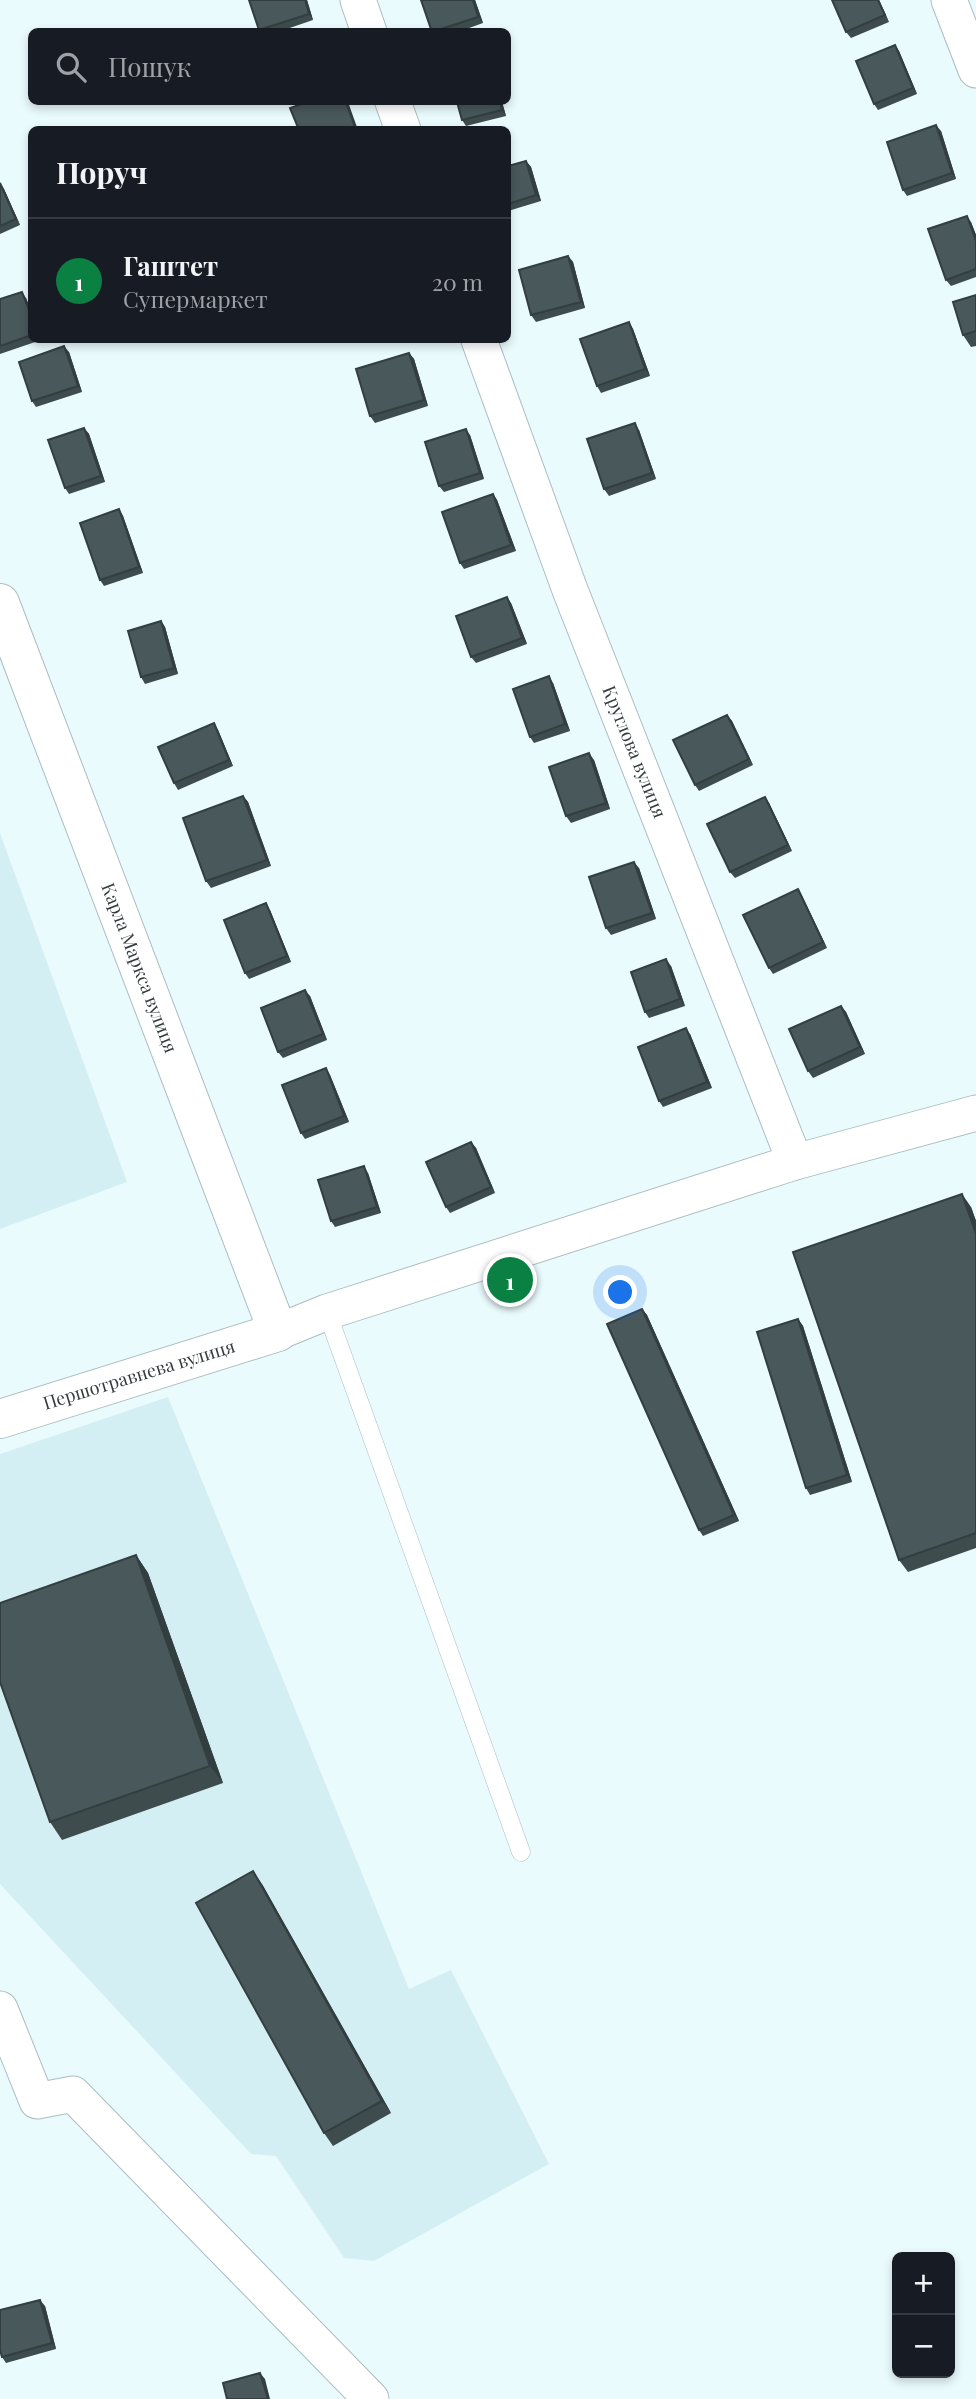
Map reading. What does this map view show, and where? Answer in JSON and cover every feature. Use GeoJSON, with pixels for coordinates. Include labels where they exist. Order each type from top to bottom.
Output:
{"type":"FeatureCollection","features":[{"type":"Feature","properties":{"kind":"street"},"geometry":{"type":"LineString","coordinates":[[358,0],[368,28]]}},
{"type":"Feature","properties":{"kind":"street"},"geometry":{"type":"LineString","coordinates":[[949,0],[976,70]]}},
{"type":"Feature","properties":{"kind":"street"},"geometry":{"type":"LineString","coordinates":[[394,105],[402,126]]}},
{"type":"Feature","properties":{"kind":"street","name":"Круглова вулиця"},"geometry":{"type":"LineString","coordinates":[[480,343],[570,590],[795,1162]]}},
{"type":"Feature","properties":{"kind":"street","name":"Карла Маркса вулиця"},"geometry":{"type":"LineString","coordinates":[[0,603],[278,1332]]}},
{"type":"Feature","properties":{"kind":"street"},"geometry":{"type":"LineString","coordinates":[[278,1332],[327,1312],[795,1162],[976,1113]]}},
{"type":"Feature","properties":{"kind":"street","name":"Першотравнева вулиця"},"geometry":{"type":"LineString","coordinates":[[0,1419],[278,1332]]}},
{"type":"Feature","properties":{"kind":"street"},"geometry":{"type":"LineString","coordinates":[[0,2009],[37,2101],[73,2094],[371,2399]]}},
{"type":"Feature","properties":{"kind":"lane"},"geometry":{"type":"LineString","coordinates":[[327,1312],[521,1852]]}},
{"type":"Feature","properties":{"kind":"shaded area"},"geometry":{"type":"Polygon","coordinates":[[[0,833],[127,1182],[0,1229],[0,833]]]}},
{"type":"Feature","properties":{"kind":"shaded area"},"geometry":{"type":"Polygon","coordinates":[[[168,1397],[409,1989],[451,1970],[549,2164],[374,2261],[344,2258],[276,2156],[251,2154],[0,1884],[0,1454],[168,1397]]]}},
{"type":"Feature","properties":{"kind":"building"},"geometry":{"type":"Polygon","coordinates":[[[249,0],[305,0],[309,14],[258,28],[249,0]]]}},
{"type":"Feature","properties":{"kind":"building"},"geometry":{"type":"Polygon","coordinates":[[[421,0],[473,0],[478,17],[444,28],[431,28],[421,0]]]}},
{"type":"Feature","properties":{"kind":"building"},"geometry":{"type":"Polygon","coordinates":[[[832,0],[878,0],[885,15],[846,32],[832,0]]]}},
{"type":"Feature","properties":{"kind":"building"},"geometry":{"type":"Polygon","coordinates":[[[895,45],[913,88],[874,104],[856,61],[895,45]]]}},
{"type":"Feature","properties":{"kind":"building"},"geometry":{"type":"Polygon","coordinates":[[[298,105],[347,105],[355,126],[297,126],[290,108],[298,105]]]}},
{"type":"Feature","properties":{"kind":"building"},"geometry":{"type":"Polygon","coordinates":[[[458,105],[501,105],[502,110],[462,120],[458,105]]]}},
{"type":"Feature","properties":{"kind":"building"},"geometry":{"type":"Polygon","coordinates":[[[936,125],[952,173],[903,190],[887,142],[936,125]]]}},
{"type":"Feature","properties":{"kind":"building"},"geometry":{"type":"Polygon","coordinates":[[[526,161],[536,195],[511,203],[511,165],[526,161]]]}},
{"type":"Feature","properties":{"kind":"building"},"geometry":{"type":"Polygon","coordinates":[[[0,183],[16,219],[0,226],[0,183]]]}},
{"type":"Feature","properties":{"kind":"building"},"geometry":{"type":"Polygon","coordinates":[[[967,216],[976,241],[976,269],[946,280],[928,229],[967,216]]]}},
{"type":"Feature","properties":{"kind":"building"},"geometry":{"type":"Polygon","coordinates":[[[568,256],[581,302],[531,315],[519,270],[568,256]]]}},
{"type":"Feature","properties":{"kind":"building"},"geometry":{"type":"Polygon","coordinates":[[[22,292],[28,308],[28,336],[0,346],[0,299],[22,292]]]}},
{"type":"Feature","properties":{"kind":"building"},"geometry":{"type":"Polygon","coordinates":[[[976,295],[976,331],[963,335],[953,302],[976,295]]]}},
{"type":"Feature","properties":{"kind":"building"},"geometry":{"type":"Polygon","coordinates":[[[629,322],[645,369],[597,386],[580,339],[629,322]]]}},
{"type":"Feature","properties":{"kind":"building"},"geometry":{"type":"Polygon","coordinates":[[[64,346],[78,386],[32,401],[19,362],[64,346]]]}},
{"type":"Feature","properties":{"kind":"building"},"geometry":{"type":"Polygon","coordinates":[[[409,353],[424,400],[370,416],[356,369],[409,353]]]}},
{"type":"Feature","properties":{"kind":"building"},"geometry":{"type":"Polygon","coordinates":[[[635,423],[652,473],[604,489],[587,439],[635,423]]]}},
{"type":"Feature","properties":{"kind":"building"},"geometry":{"type":"Polygon","coordinates":[[[84,428],[101,476],[65,488],[48,440],[84,428]]]}},
{"type":"Feature","properties":{"kind":"building"},"geometry":{"type":"Polygon","coordinates":[[[466,429],[480,473],[439,486],[425,442],[466,429]]]}},
{"type":"Feature","properties":{"kind":"building"},"geometry":{"type":"Polygon","coordinates":[[[493,494],[511,545],[460,563],[442,512],[493,494]]]}},
{"type":"Feature","properties":{"kind":"building"},"geometry":{"type":"Polygon","coordinates":[[[119,509],[139,567],[100,580],[80,523],[119,509]]]}},
{"type":"Feature","properties":{"kind":"building"},"geometry":{"type":"Polygon","coordinates":[[[507,597],[522,638],[471,657],[456,616],[507,597]]]}},
{"type":"Feature","properties":{"kind":"building"},"geometry":{"type":"Polygon","coordinates":[[[161,621],[174,668],[141,677],[128,631],[161,621]]]}},
{"type":"Feature","properties":{"kind":"building"},"geometry":{"type":"Polygon","coordinates":[[[549,676],[565,724],[530,737],[513,689],[549,676]]]}},
{"type":"Feature","properties":{"kind":"building"},"geometry":{"type":"Polygon","coordinates":[[[727,715],[749,759],[695,785],[673,740],[727,715]]]}},
{"type":"Feature","properties":{"kind":"building"},"geometry":{"type":"Polygon","coordinates":[[[214,723],[229,760],[174,783],[158,747],[214,723]]]}},
{"type":"Feature","properties":{"kind":"building"},"geometry":{"type":"Polygon","coordinates":[[[589,753],[606,803],[566,816],[549,767],[589,753]]]}},
{"type":"Feature","properties":{"kind":"building"},"geometry":{"type":"Polygon","coordinates":[[[243,796],[267,860],[206,881],[183,818],[243,796]]]}},
{"type":"Feature","properties":{"kind":"building"},"geometry":{"type":"Polygon","coordinates":[[[765,797],[788,845],[730,872],[707,824],[765,797]]]}},
{"type":"Feature","properties":{"kind":"building"},"geometry":{"type":"Polygon","coordinates":[[[634,862],[652,913],[606,928],[589,877],[634,862]]]}},
{"type":"Feature","properties":{"kind":"building"},"geometry":{"type":"Polygon","coordinates":[[[798,889],[823,942],[769,968],[743,915],[798,889]]]}},
{"type":"Feature","properties":{"kind":"building"},"geometry":{"type":"Polygon","coordinates":[[[266,903],[287,956],[245,973],[224,920],[266,903]]]}},
{"type":"Feature","properties":{"kind":"building"},"geometry":{"type":"Polygon","coordinates":[[[666,959],[680,999],[645,1012],[631,972],[666,959]]]}},
{"type":"Feature","properties":{"kind":"building"},"geometry":{"type":"Polygon","coordinates":[[[305,990],[323,1034],[278,1052],[261,1008],[305,990]]]}},
{"type":"Feature","properties":{"kind":"building"},"geometry":{"type":"Polygon","coordinates":[[[841,1006],[860,1047],[808,1071],[789,1029],[841,1006]]]}},
{"type":"Feature","properties":{"kind":"building"},"geometry":{"type":"Polygon","coordinates":[[[686,1028],[707,1082],[659,1101],[638,1047],[686,1028]]]}},
{"type":"Feature","properties":{"kind":"building"},"geometry":{"type":"Polygon","coordinates":[[[326,1068],[344,1116],[301,1133],[282,1085],[326,1068]]]}},
{"type":"Feature","properties":{"kind":"building"},"geometry":{"type":"Polygon","coordinates":[[[471,1142],[491,1187],[446,1207],[426,1162],[471,1142]]]}},
{"type":"Feature","properties":{"kind":"building"},"geometry":{"type":"Polygon","coordinates":[[[364,1166],[377,1207],[331,1221],[318,1180],[364,1166]]]}},
{"type":"Feature","properties":{"kind":"building"},"geometry":{"type":"Polygon","coordinates":[[[962,1194],[976,1234],[976,1533],[899,1560],[793,1252],[962,1194]]]}},
{"type":"Feature","properties":{"kind":"building"},"geometry":{"type":"Polygon","coordinates":[[[642,1309],[734,1515],[699,1530],[607,1324],[642,1309]]]}},
{"type":"Feature","properties":{"kind":"building"},"geometry":{"type":"Polygon","coordinates":[[[798,1319],[847,1475],[806,1488],[757,1332],[798,1319]]]}},
{"type":"Feature","properties":{"kind":"building"},"geometry":{"type":"Polygon","coordinates":[[[136,1555],[210,1766],[50,1822],[0,1682],[0,1603],[136,1555]]]}},
{"type":"Feature","properties":{"kind":"building"},"geometry":{"type":"Polygon","coordinates":[[[253,1871],[382,2101],[324,2133],[196,1903],[253,1871]]]}},
{"type":"Feature","properties":{"kind":"building"},"geometry":{"type":"Polygon","coordinates":[[[40,2300],[52,2343],[2,2357],[0,2310],[40,2300]]]}},
{"type":"Feature","properties":{"kind":"building"},"geometry":{"type":"Polygon","coordinates":[[[260,2373],[268,2399],[227,2399],[223,2383],[260,2373]]]}},
{"type":"Feature","properties":{"kind":"place","name":"Гаштет"},"geometry":{"type":"Point","coordinates":[510,1280]}}]}
